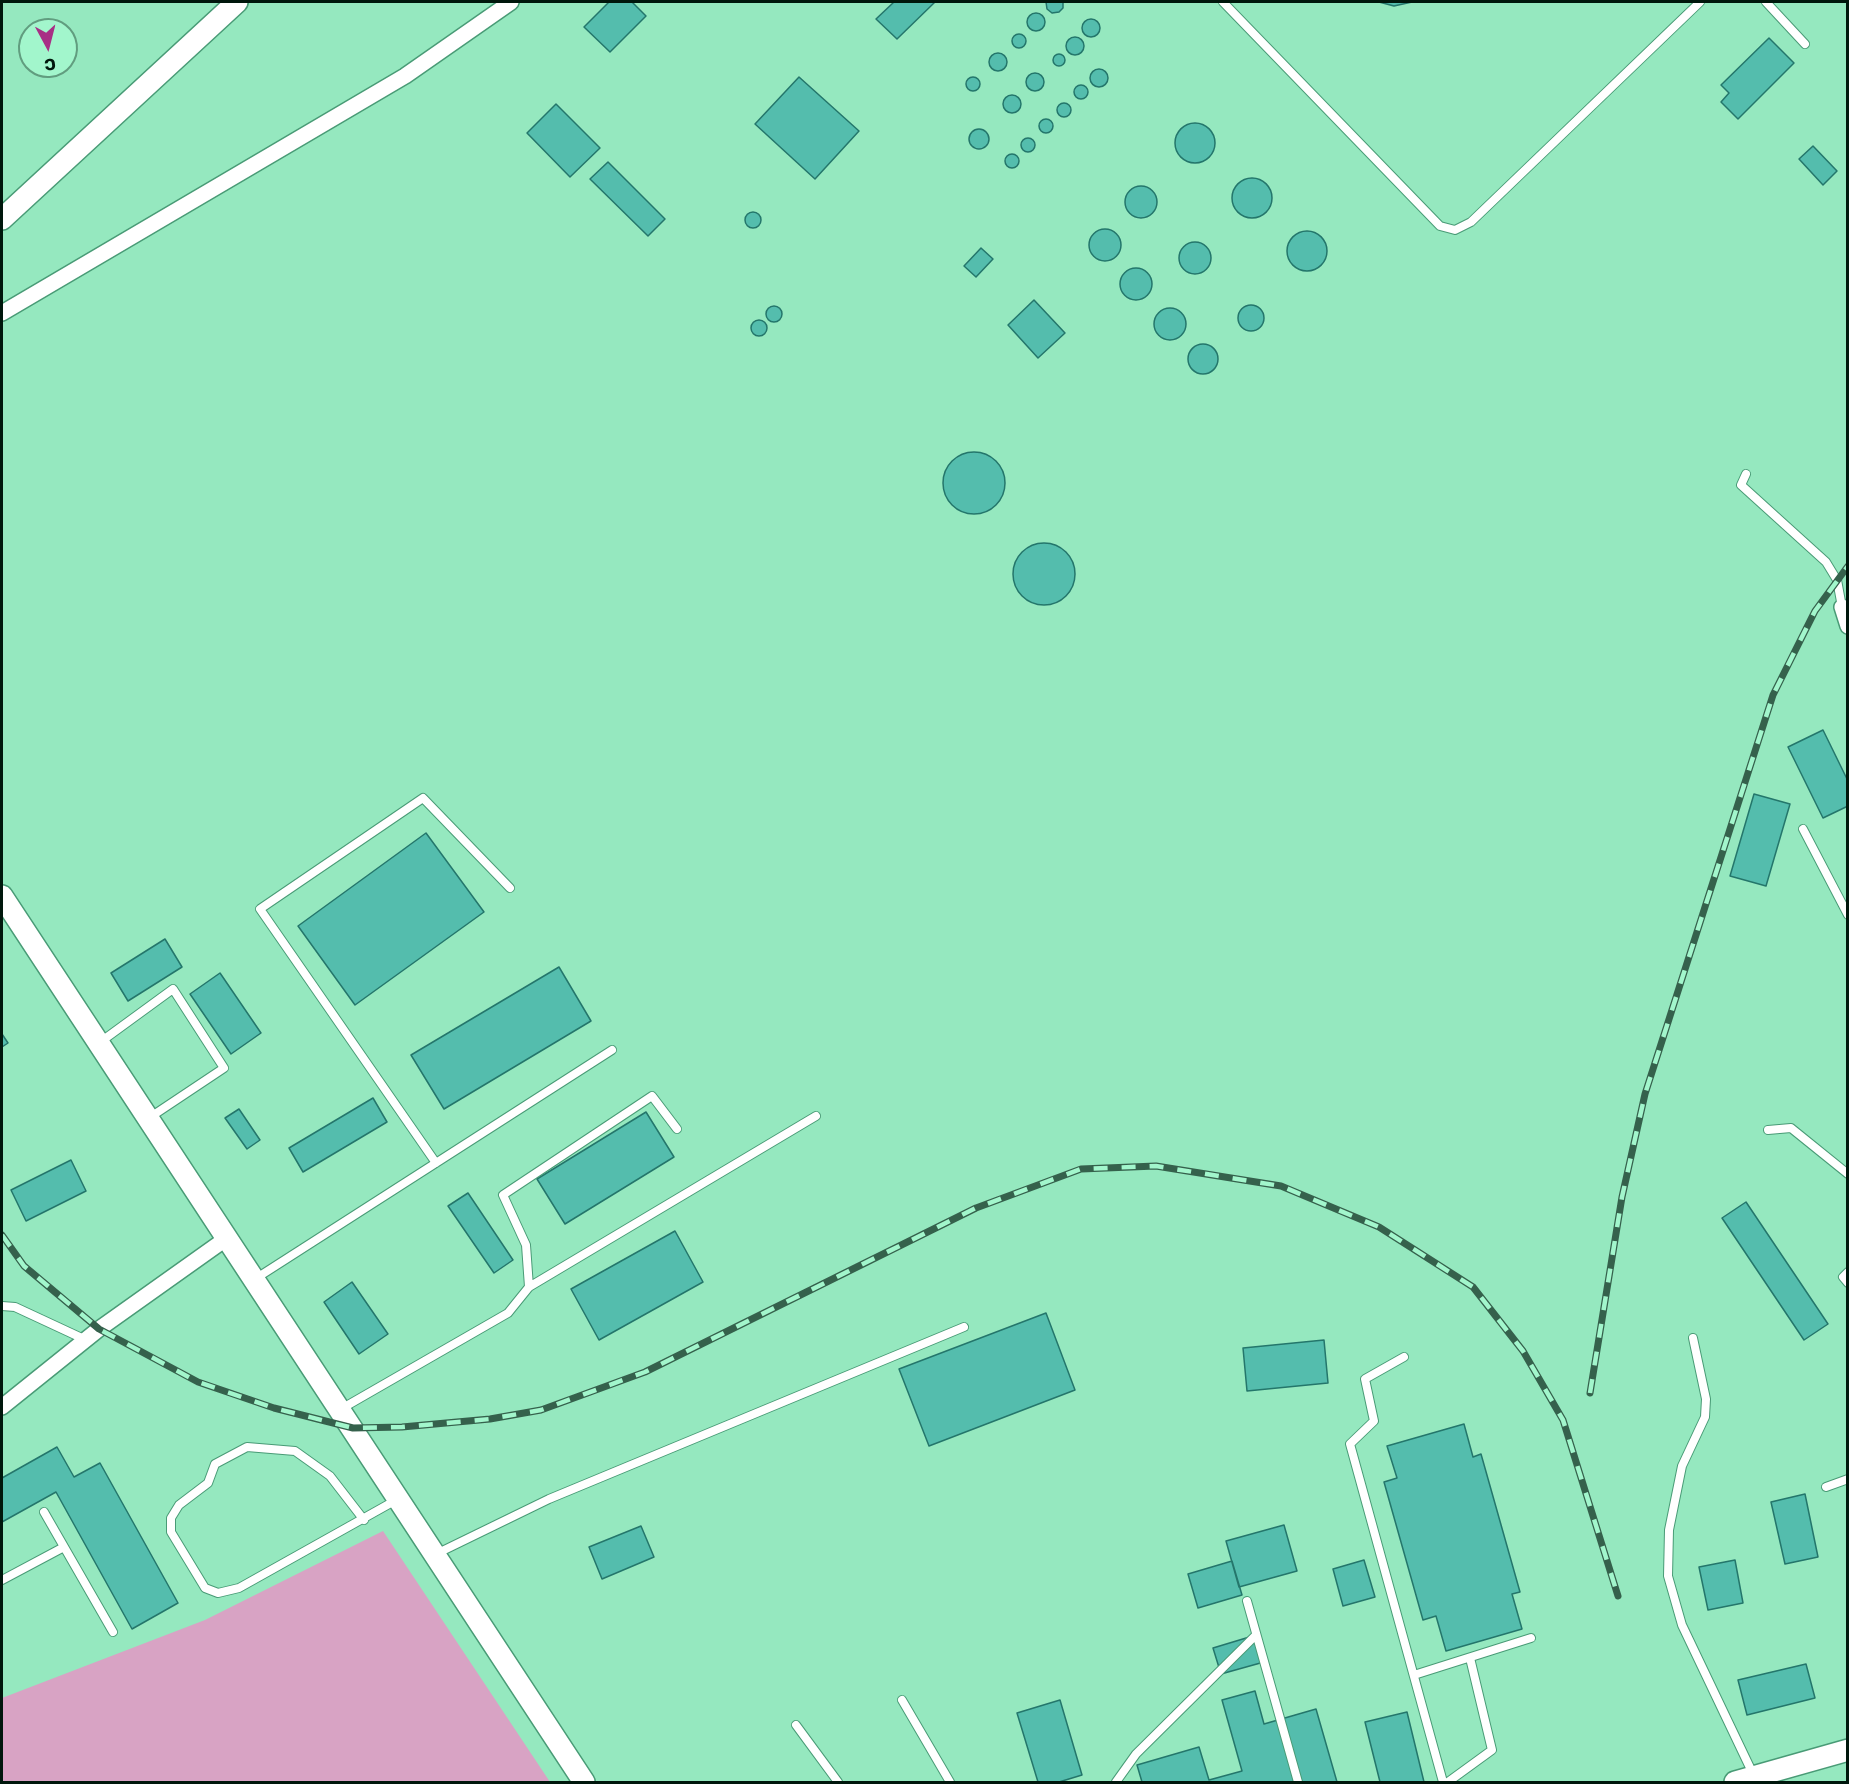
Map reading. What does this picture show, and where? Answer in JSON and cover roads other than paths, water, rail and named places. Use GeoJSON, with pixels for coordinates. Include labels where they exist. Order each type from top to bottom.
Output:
{"type":"FeatureCollection","features":[{"type":"Feature","properties":{"kind":"main road"},"geometry":{"type":"LineString","coordinates":[[2,219],[237,2]]}},
{"type":"Feature","properties":{"kind":"main road"},"geometry":{"type":"LineString","coordinates":[[2,896],[584,1782]]}},
{"type":"Feature","properties":{"kind":"main road"},"geometry":{"type":"LineString","coordinates":[[1745,1780],[1848,1750]]}},
{"type":"Feature","properties":{"kind":"street"},"geometry":{"type":"LineString","coordinates":[[2,313],[405,76],[511,2]]}},
{"type":"Feature","properties":{"kind":"street"},"geometry":{"type":"LineString","coordinates":[[1842,607],[1848,626]]}},
{"type":"Feature","properties":{"kind":"street"},"geometry":{"type":"LineString","coordinates":[[2,1407],[86,1340],[227,1238]]}},
{"type":"Feature","properties":{"kind":"lane"},"geometry":{"type":"LineString","coordinates":[[1223,2],[1440,226],[1455,230],[1471,222],[1700,2]]}},
{"type":"Feature","properties":{"kind":"lane"},"geometry":{"type":"LineString","coordinates":[[1766,2],[1805,44]]}},
{"type":"Feature","properties":{"kind":"lane"},"geometry":{"type":"LineString","coordinates":[[1746,474],[1741,485],[1826,562],[1837,580],[1842,607]]}},
{"type":"Feature","properties":{"kind":"lane"},"geometry":{"type":"LineString","coordinates":[[436,1163],[260,909],[423,798],[510,888]]}},
{"type":"Feature","properties":{"kind":"lane"},"geometry":{"type":"LineString","coordinates":[[1803,830],[1848,915]]}},
{"type":"Feature","properties":{"kind":"lane"},"geometry":{"type":"LineString","coordinates":[[98,1044],[173,990],[225,1068],[148,1119]]}},
{"type":"Feature","properties":{"kind":"lane"},"geometry":{"type":"LineString","coordinates":[[254,1280],[612,1050]]}},
{"type":"Feature","properties":{"kind":"lane"},"geometry":{"type":"LineString","coordinates":[[529,1287],[526,1245],[503,1195],[652,1096],[677,1129]]}},
{"type":"Feature","properties":{"kind":"lane"},"geometry":{"type":"LineString","coordinates":[[340,1410],[508,1313],[529,1287],[816,1116]]}},
{"type":"Feature","properties":{"kind":"lane"},"geometry":{"type":"LineString","coordinates":[[1768,1130],[1791,1128],[1848,1174]]}},
{"type":"Feature","properties":{"kind":"lane"},"geometry":{"type":"LineString","coordinates":[[1848,1272],[1843,1277],[1848,1283]]}},
{"type":"Feature","properties":{"kind":"lane"},"geometry":{"type":"LineString","coordinates":[[2,1306],[15,1307],[86,1340]]}},
{"type":"Feature","properties":{"kind":"lane"},"geometry":{"type":"LineString","coordinates":[[435,1555],[549,1499],[964,1327]]}},
{"type":"Feature","properties":{"kind":"lane"},"geometry":{"type":"LineString","coordinates":[[1693,1338],[1706,1399],[1705,1418],[1682,1466],[1669,1530],[1668,1576],[1682,1625],[1745,1780]]}},
{"type":"Feature","properties":{"kind":"lane"},"geometry":{"type":"LineString","coordinates":[[1404,1357],[1365,1379],[1374,1421],[1350,1444],[1446,1782],[1492,1750],[1470,1658]]}},
{"type":"Feature","properties":{"kind":"lane"},"geometry":{"type":"LineString","coordinates":[[364,1520],[330,1476],[312,1461],[295,1451],[247,1447],[215,1464],[208,1483],[179,1505],[171,1518],[171,1532],[205,1588],[218,1593],[228,1592],[364,1520],[399,1498]]}},
{"type":"Feature","properties":{"kind":"lane"},"geometry":{"type":"LineString","coordinates":[[1826,1487],[1848,1479]]}},
{"type":"Feature","properties":{"kind":"lane"},"geometry":{"type":"LineString","coordinates":[[44,1512],[113,1632]]}},
{"type":"Feature","properties":{"kind":"lane"},"geometry":{"type":"LineString","coordinates":[[2,1580],[64,1547]]}},
{"type":"Feature","properties":{"kind":"lane"},"geometry":{"type":"LineString","coordinates":[[1246,1600],[1298,1782]]}},
{"type":"Feature","properties":{"kind":"lane"},"geometry":{"type":"LineString","coordinates":[[1116,1782],[1136,1754],[1256,1635]]}},
{"type":"Feature","properties":{"kind":"lane"},"geometry":{"type":"LineString","coordinates":[[1414,1675],[1531,1638]]}},
{"type":"Feature","properties":{"kind":"lane"},"geometry":{"type":"LineString","coordinates":[[902,1700],[950,1782]]}},
{"type":"Feature","properties":{"kind":"lane"},"geometry":{"type":"LineString","coordinates":[[796,1725],[838,1782]]}},
{"type":"Feature","properties":{"kind":"railway"},"geometry":{"type":"LineString","coordinates":[[1590,1393],[1622,1197],[1645,1094],[1773,695],[1815,611],[1848,566]]}},
{"type":"Feature","properties":{"kind":"railway"},"geometry":{"type":"LineString","coordinates":[[2,1235],[24,1266],[99,1329],[198,1382],[274,1408],[353,1428],[402,1427],[490,1419],[541,1410],[645,1372],[976,1208],[1081,1169],[1156,1166],[1281,1186],[1379,1227],[1473,1287],[1523,1351],[1563,1420],[1618,1596]]}}]}
